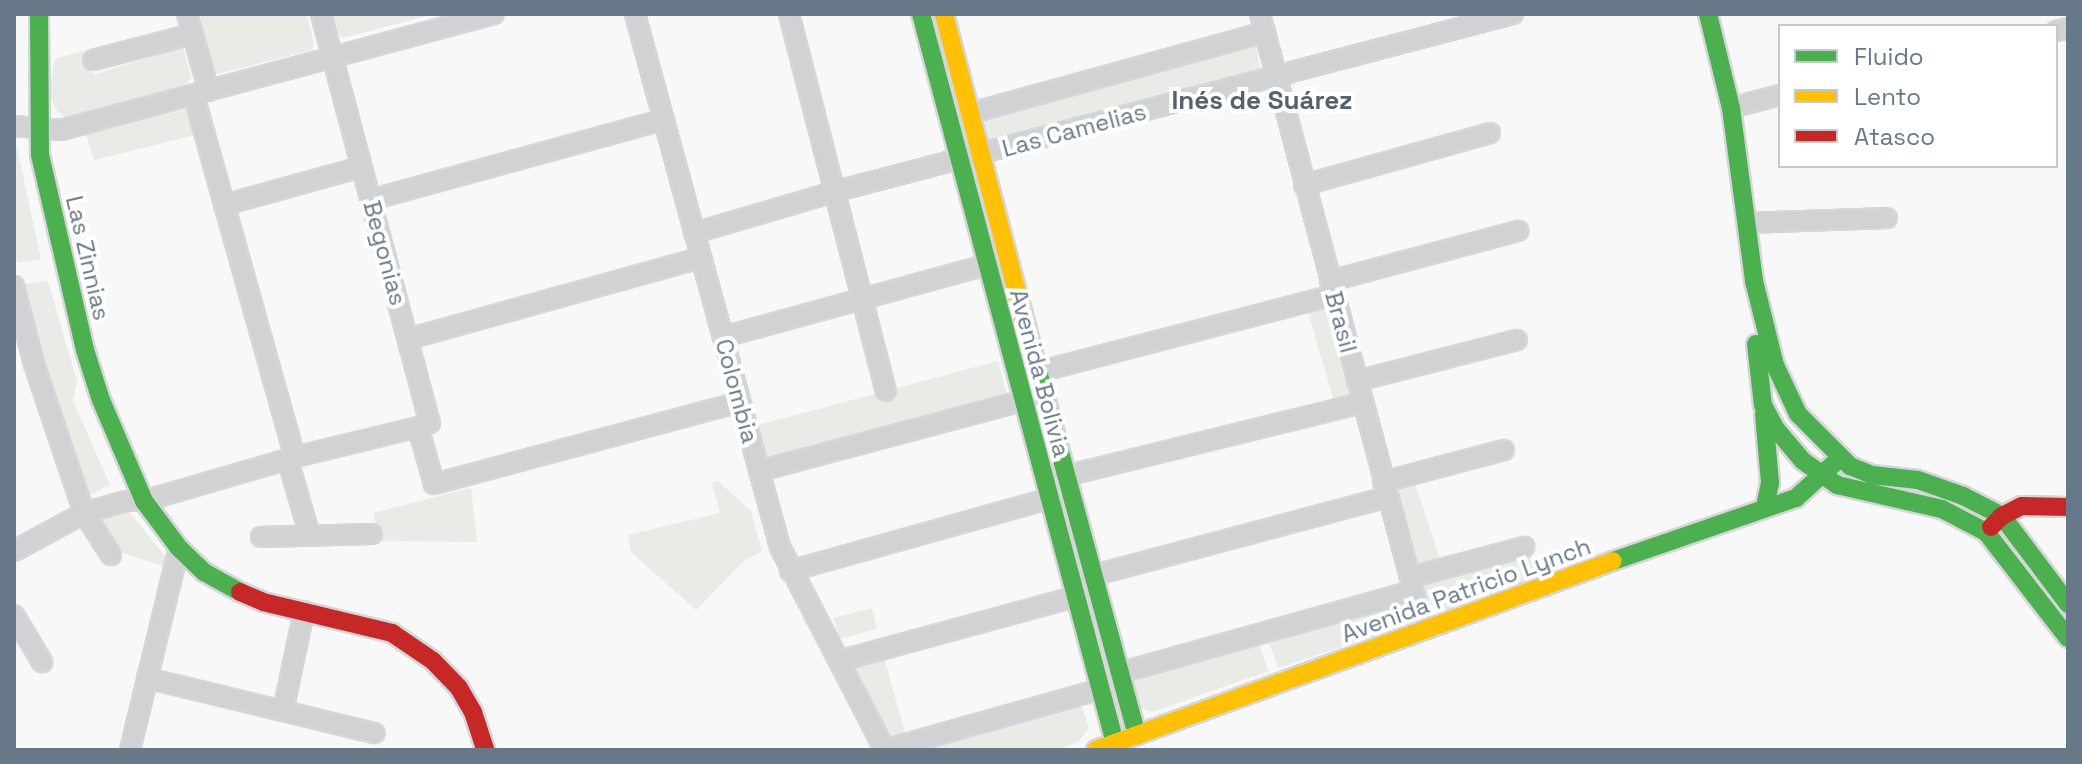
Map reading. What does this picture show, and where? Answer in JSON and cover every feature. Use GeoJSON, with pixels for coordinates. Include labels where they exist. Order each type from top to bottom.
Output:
{"type":"FeatureCollection","features":[{"type":"Feature","properties":{"kind":"street","name":"Las Zinnias"},"geometry":{"type":"LineString","coordinates":[[39,14],[40,155],[85,350],[101,400],[144,501],[179,548],[204,572],[232,589],[263,602],[392,633],[433,661],[459,688],[473,712],[485,750]]}},
{"type":"Feature","properties":{"kind":"street"},"geometry":{"type":"LineString","coordinates":[[187,14],[224,205],[310,536]]}},
{"type":"Feature","properties":{"kind":"street","name":"Begonias"},"geometry":{"type":"LineString","coordinates":[[321,14],[430,423],[418,427],[434,484],[740,402]]}},
{"type":"Feature","properties":{"kind":"street"},"geometry":{"type":"LineString","coordinates":[[14,126],[61,130],[494,14]]}},
{"type":"Feature","properties":{"kind":"street","name":"Colombia"},"geometry":{"type":"LineString","coordinates":[[635,14],[759,471],[790,571],[884,750]]}},
{"type":"Feature","properties":{"kind":"street"},"geometry":{"type":"LineString","coordinates":[[789,14],[886,391]]}},
{"type":"Feature","properties":{"kind":"street","name":"Avenida Bolivia"},"geometry":{"type":"LineString","coordinates":[[921,14],[1115,743]]}},
{"type":"Feature","properties":{"kind":"street","name":"Avenida Bolivia"},"geometry":{"type":"LineString","coordinates":[[944,14],[1091,576],[1137,735]]}},
{"type":"Feature","properties":{"kind":"street","name":"Las Camelias"},"geometry":{"type":"LineString","coordinates":[[694,233],[833,192],[1513,14]]}},
{"type":"Feature","properties":{"kind":"street"},"geometry":{"type":"LineString","coordinates":[[1708,14],[1731,108],[1754,281],[1770,483],[1765,506]]}},
{"type":"Feature","properties":{"kind":"street"},"geometry":{"type":"LineString","coordinates":[[971,113],[1262,23]]}},
{"type":"Feature","properties":{"kind":"street","name":"Brasil"},"geometry":{"type":"LineString","coordinates":[[1262,23],[1424,630]]}},
{"type":"Feature","properties":{"kind":"street"},"geometry":{"type":"LineString","coordinates":[[93,60],[193,34]]}},
{"type":"Feature","properties":{"kind":"street"},"geometry":{"type":"LineString","coordinates":[[1731,108],[1778,96]]}},
{"type":"Feature","properties":{"kind":"street"},"geometry":{"type":"LineString","coordinates":[[370,200],[663,120]]}},
{"type":"Feature","properties":{"kind":"street"},"geometry":{"type":"LineString","coordinates":[[1304,185],[1490,133]]}},
{"type":"Feature","properties":{"kind":"street"},"geometry":{"type":"LineString","coordinates":[[224,205],[361,167]]}},
{"type":"Feature","properties":{"kind":"street"},"geometry":{"type":"LineString","coordinates":[[1747,223],[1887,218]]}},
{"type":"Feature","properties":{"kind":"street"},"geometry":{"type":"LineString","coordinates":[[1038,372],[1518,231]]}},
{"type":"Feature","properties":{"kind":"street"},"geometry":{"type":"LineString","coordinates":[[408,339],[701,258]]}},
{"type":"Feature","properties":{"kind":"street"},"geometry":{"type":"LineString","coordinates":[[723,337],[986,265]]}},
{"type":"Feature","properties":{"kind":"street"},"geometry":{"type":"LineString","coordinates":[[1754,281],[1770,350],[1788,398],[1807,427],[1840,458],[1872,475],[1918,480],[1963,496],[2002,516],[2068,604]]}},
{"type":"Feature","properties":{"kind":"street"},"geometry":{"type":"LineString","coordinates":[[14,286],[34,364],[84,513],[111,555]]}},
{"type":"Feature","properties":{"kind":"street"},"geometry":{"type":"LineString","coordinates":[[1357,381],[1517,340]]}},
{"type":"Feature","properties":{"kind":"street"},"geometry":{"type":"LineString","coordinates":[[759,471],[1022,401]]}},
{"type":"Feature","properties":{"kind":"street"},"geometry":{"type":"LineString","coordinates":[[1065,476],[1363,403]]}},
{"type":"Feature","properties":{"kind":"street"},"geometry":{"type":"LineString","coordinates":[[1763,405],[1784,439],[1824,477],[1866,494],[1942,509],[1986,532],[2068,638]]}},
{"type":"Feature","properties":{"kind":"street"},"geometry":{"type":"LineString","coordinates":[[14,551],[84,513],[126,501],[144,501],[418,427]]}},
{"type":"Feature","properties":{"kind":"street"},"geometry":{"type":"LineString","coordinates":[[1091,576],[1385,489],[1504,450]]}},
{"type":"Feature","properties":{"kind":"street","name":"Avenida Patricio Lynch"},"geometry":{"type":"LineString","coordinates":[[1096,750],[1765,506],[1796,498],[1824,477],[1840,458]]}},
{"type":"Feature","properties":{"kind":"street"},"geometry":{"type":"LineString","coordinates":[[790,571],[1048,499]]}},
{"type":"Feature","properties":{"kind":"street"},"geometry":{"type":"LineString","coordinates":[[1986,532],[2002,516],[2030,504],[2068,508]]}},
{"type":"Feature","properties":{"kind":"street"},"geometry":{"type":"LineString","coordinates":[[2031,555],[2034,535],[2043,519],[2068,508]]}},
{"type":"Feature","properties":{"kind":"street"},"geometry":{"type":"LineString","coordinates":[[261,537],[372,534]]}},
{"type":"Feature","properties":{"kind":"street"},"geometry":{"type":"LineString","coordinates":[[1423,574],[1524,547]]}},
{"type":"Feature","properties":{"kind":"street"},"geometry":{"type":"LineString","coordinates":[[130,750],[179,548]]}},
{"type":"Feature","properties":{"kind":"street"},"geometry":{"type":"LineString","coordinates":[[1119,673],[1413,591]]}},
{"type":"Feature","properties":{"kind":"street"},"geometry":{"type":"LineString","coordinates":[[839,661],[1075,597]]}},
{"type":"Feature","properties":{"kind":"street"},"geometry":{"type":"LineString","coordinates":[[283,711],[304,611]]}},
{"type":"Feature","properties":{"kind":"street"},"geometry":{"type":"LineString","coordinates":[[14,615],[42,662]]}},
{"type":"Feature","properties":{"kind":"street"},"geometry":{"type":"LineString","coordinates":[[147,678],[374,733]]}},
{"type":"Feature","properties":{"kind":"street"},"geometry":{"type":"LineString","coordinates":[[884,750],[1101,689]]}},
{"type":"Feature","properties":{"kind":"shaded area"},"geometry":{"type":"Polygon","coordinates":[[[307,14],[314,44],[312,50],[217,74],[211,70],[200,16],[307,14]]]}},
{"type":"Feature","properties":{"kind":"shaded area"},"geometry":{"type":"Polygon","coordinates":[[[330,14],[434,14],[343,38],[333,30],[330,14]]]}},
{"type":"Feature","properties":{"kind":"shaded area"},"geometry":{"type":"Polygon","coordinates":[[[1256,42],[1260,70],[1250,75],[994,144],[988,137],[983,116],[1256,42]]]}},
{"type":"Feature","properties":{"kind":"shaded area"},"geometry":{"type":"Polygon","coordinates":[[[183,47],[191,76],[187,84],[67,118],[57,111],[49,95],[55,59],[82,51],[85,65],[95,74],[183,47]]]}},
{"type":"Feature","properties":{"kind":"shaded area"},"geometry":{"type":"Polygon","coordinates":[[[191,108],[199,134],[94,160],[86,135],[191,108]]]}},
{"type":"Feature","properties":{"kind":"shaded area"},"geometry":{"type":"Polygon","coordinates":[[[14,134],[41,259],[17,263],[14,251],[14,134]]]}},
{"type":"Feature","properties":{"kind":"shaded area"},"geometry":{"type":"Polygon","coordinates":[[[48,281],[77,381],[73,401],[110,485],[89,495],[80,488],[23,295],[25,284],[48,281]]]}},
{"type":"Feature","properties":{"kind":"shaded area"},"geometry":{"type":"Polygon","coordinates":[[[1326,304],[1353,402],[1335,405],[1307,308],[1326,304]]]}},
{"type":"Feature","properties":{"kind":"shaded area"},"geometry":{"type":"Polygon","coordinates":[[[998,361],[1008,399],[767,460],[758,425],[998,361]]]}},
{"type":"Feature","properties":{"kind":"shaded area"},"geometry":{"type":"Polygon","coordinates":[[[1414,480],[1442,566],[1526,543],[1539,581],[1442,616],[1428,602],[1395,484],[1414,480]]]}},
{"type":"Feature","properties":{"kind":"shaded area"},"geometry":{"type":"Polygon","coordinates":[[[718,481],[751,511],[762,551],[743,562],[696,610],[631,552],[628,535],[720,513],[712,482],[718,481]]]}},
{"type":"Feature","properties":{"kind":"shaded area"},"geometry":{"type":"Polygon","coordinates":[[[471,488],[477,542],[380,541],[373,513],[471,488]]]}},
{"type":"Feature","properties":{"kind":"shaded area"},"geometry":{"type":"Polygon","coordinates":[[[127,509],[166,557],[163,566],[123,553],[111,543],[101,525],[104,518],[127,509]]]}},
{"type":"Feature","properties":{"kind":"shaded area"},"geometry":{"type":"Polygon","coordinates":[[[1404,596],[1411,624],[1278,668],[1266,633],[1404,596]]]}},
{"type":"Feature","properties":{"kind":"shaded area"},"geometry":{"type":"Polygon","coordinates":[[[872,608],[877,629],[839,639],[834,618],[872,608]]]}},
{"type":"Feature","properties":{"kind":"shaded area"},"geometry":{"type":"Polygon","coordinates":[[[1256,638],[1269,671],[1152,712],[1140,708],[1130,673],[1256,638]]]}},
{"type":"Feature","properties":{"kind":"shaded area"},"geometry":{"type":"Polygon","coordinates":[[[883,654],[908,743],[1080,700],[1089,728],[1078,742],[1057,750],[892,750],[847,664],[883,654]]]}},
{"type":"Feature","properties":{"kind":"traffic: fast"},"geometry":{"type":"LineString","coordinates":[[39,14],[40,155],[85,350],[101,400],[144,501],[179,548],[204,572],[240,592]]}},
{"type":"Feature","properties":{"kind":"traffic: fast"},"geometry":{"type":"LineString","coordinates":[[921,14],[1115,743]]}},
{"type":"Feature","properties":{"kind":"traffic: fast"},"geometry":{"type":"LineString","coordinates":[[1708,14],[1731,108],[1754,281],[1775,365],[1798,414],[1850,466],[1872,475],[1918,480],[1963,496],[2002,516],[2068,604]]}},
{"type":"Feature","properties":{"kind":"traffic: fast"},"geometry":{"type":"LineString","coordinates":[[1026,327],[1137,735]]}},
{"type":"Feature","properties":{"kind":"traffic: fast"},"geometry":{"type":"LineString","coordinates":[[1756,344],[1763,405],[1775,428],[1803,461],[1837,485],[1942,509],[1986,532],[2068,638]]}},
{"type":"Feature","properties":{"kind":"traffic: fast"},"geometry":{"type":"LineString","coordinates":[[1764,414],[1770,483],[1765,506]]}},
{"type":"Feature","properties":{"kind":"traffic: fast"},"geometry":{"type":"LineString","coordinates":[[1613,561],[1796,498],[1840,458]]}},
{"type":"Feature","properties":{"kind":"traffic: slow"},"geometry":{"type":"LineString","coordinates":[[944,14],[1026,327]]}},
{"type":"Feature","properties":{"kind":"traffic: slow"},"geometry":{"type":"LineString","coordinates":[[1096,750],[1613,561]]}},
{"type":"Feature","properties":{"kind":"traffic: jam"},"geometry":{"type":"LineString","coordinates":[[1991,527],[2002,516],[2022,506],[2068,507]]}},
{"type":"Feature","properties":{"kind":"traffic: jam"},"geometry":{"type":"LineString","coordinates":[[240,592],[263,602],[392,633],[433,661],[459,688],[473,712],[485,750]]}},
{"type":"Feature","properties":{"kind":"district","name":"Inés de Suárez"},"geometry":{"type":"Point","coordinates":[1262,101]}}]}
